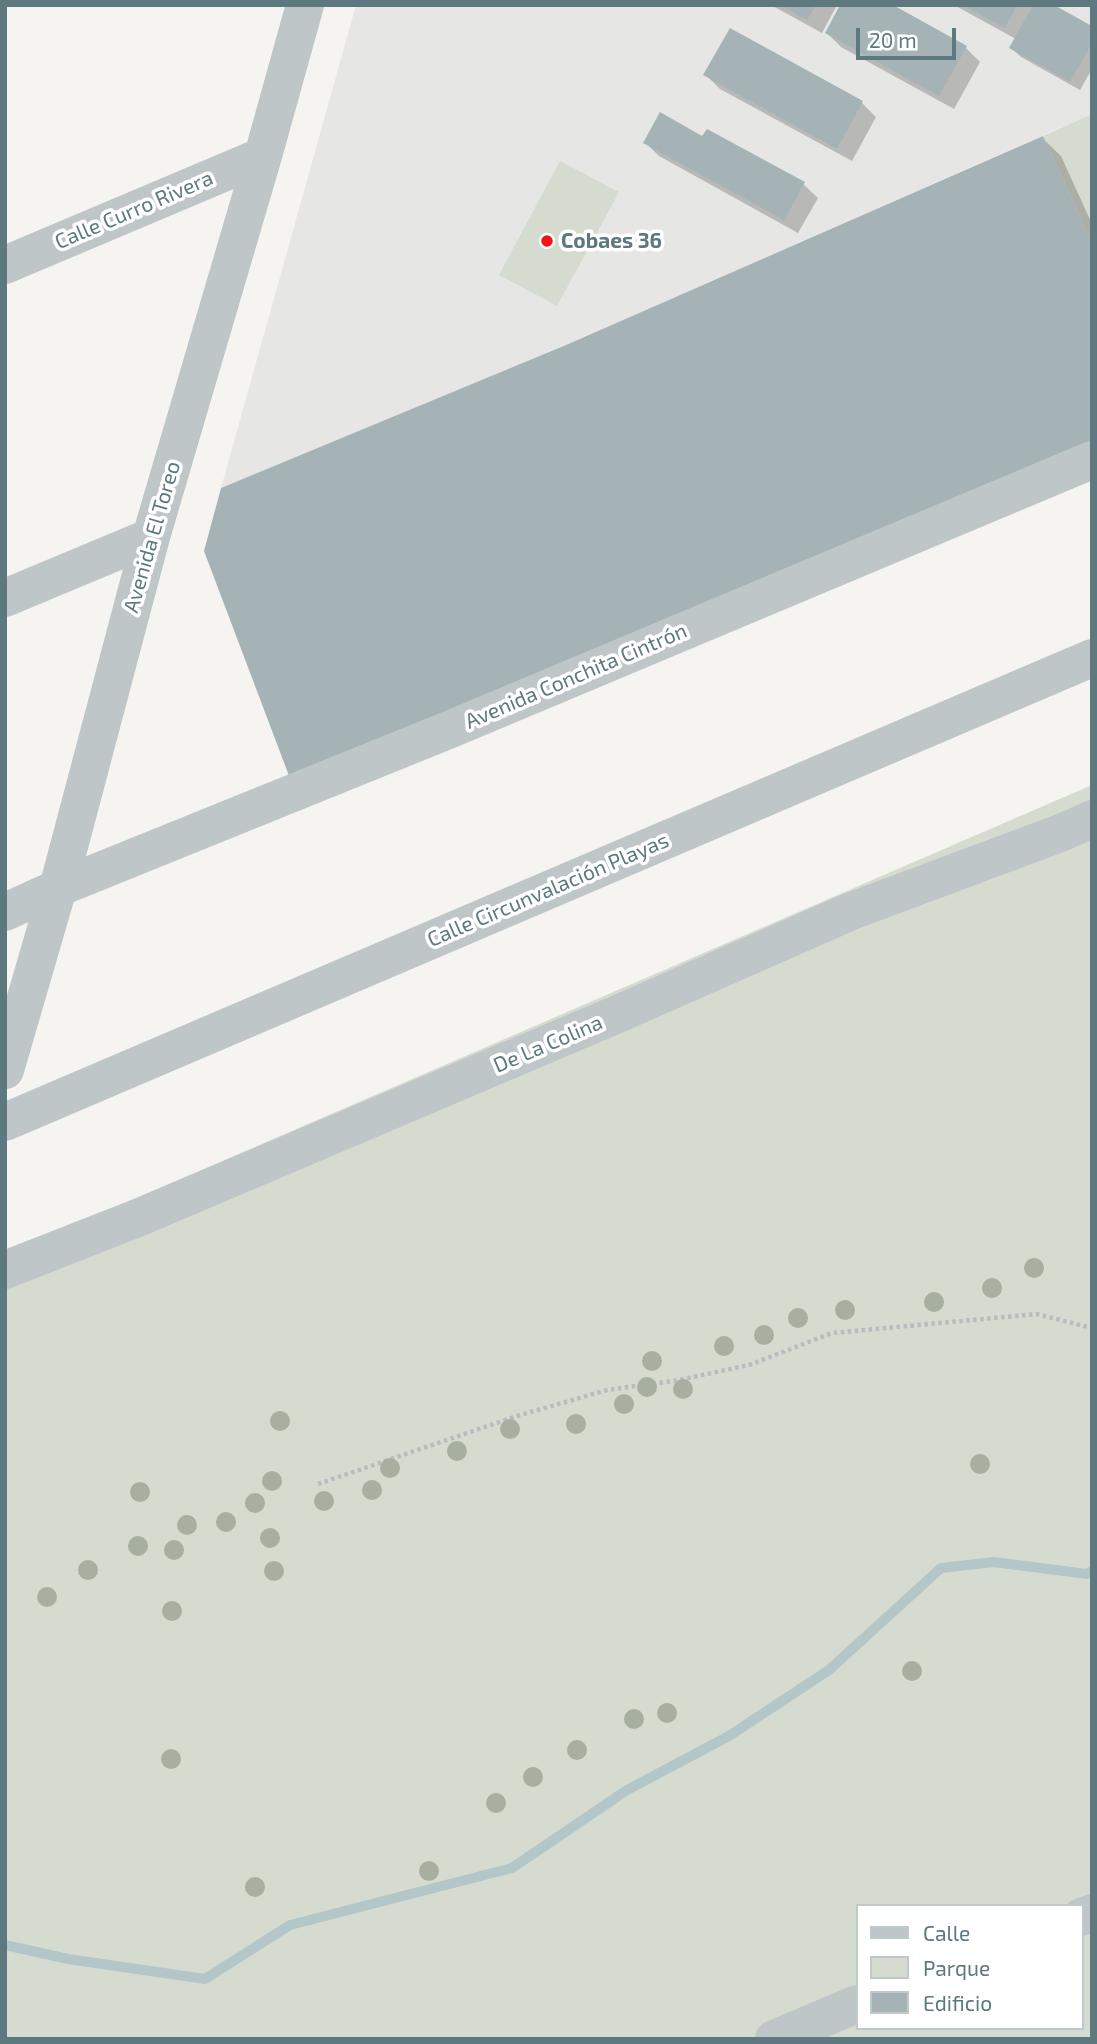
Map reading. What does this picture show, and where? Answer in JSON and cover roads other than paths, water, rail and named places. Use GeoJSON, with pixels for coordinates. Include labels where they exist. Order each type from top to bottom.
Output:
{"type":"FeatureCollection","features":[{"type":"Feature","properties":{"kind":"street","name":"Avenida El Toreo"},"geometry":{"type":"LineString","coordinates":[[5,1070],[58,888],[151,537],[305,5]]}},
{"type":"Feature","properties":{"kind":"street","name":"Calle Curro Rivera"},"geometry":{"type":"LineString","coordinates":[[5,265],[263,156]]}},
{"type":"Feature","properties":{"kind":"street","name":"Avenida Conchita Cintrón"},"geometry":{"type":"LineString","coordinates":[[5,912],[1092,460]]}},
{"type":"Feature","properties":{"kind":"street"},"geometry":{"type":"LineString","coordinates":[[5,597],[151,537]]}},
{"type":"Feature","properties":{"kind":"street","name":"Calle Circunvalación Playas"},"geometry":{"type":"LineString","coordinates":[[5,1122],[1092,658]]}},
{"type":"Feature","properties":{"kind":"street","name":"De La Colina"},"geometry":{"type":"LineString","coordinates":[[5,1270],[140,1217],[608,1018],[849,912],[1092,819]]}},
{"type":"Feature","properties":{"kind":"street"},"geometry":{"type":"LineString","coordinates":[[774,2039],[856,2004]]}},
{"type":"Feature","properties":{"kind":"waterway"},"geometry":{"type":"LineString","coordinates":[[5,1945],[68,1959],[205,1979],[290,1925],[512,1868],[627,1790],[729,1736],[829,1670],[941,1568],[994,1562],[1087,1574],[1092,1571]]}},
{"type":"Feature","properties":{"kind":"place","name":"Cobaes 36"},"geometry":{"type":"Point","coordinates":[547,241]}}]}
